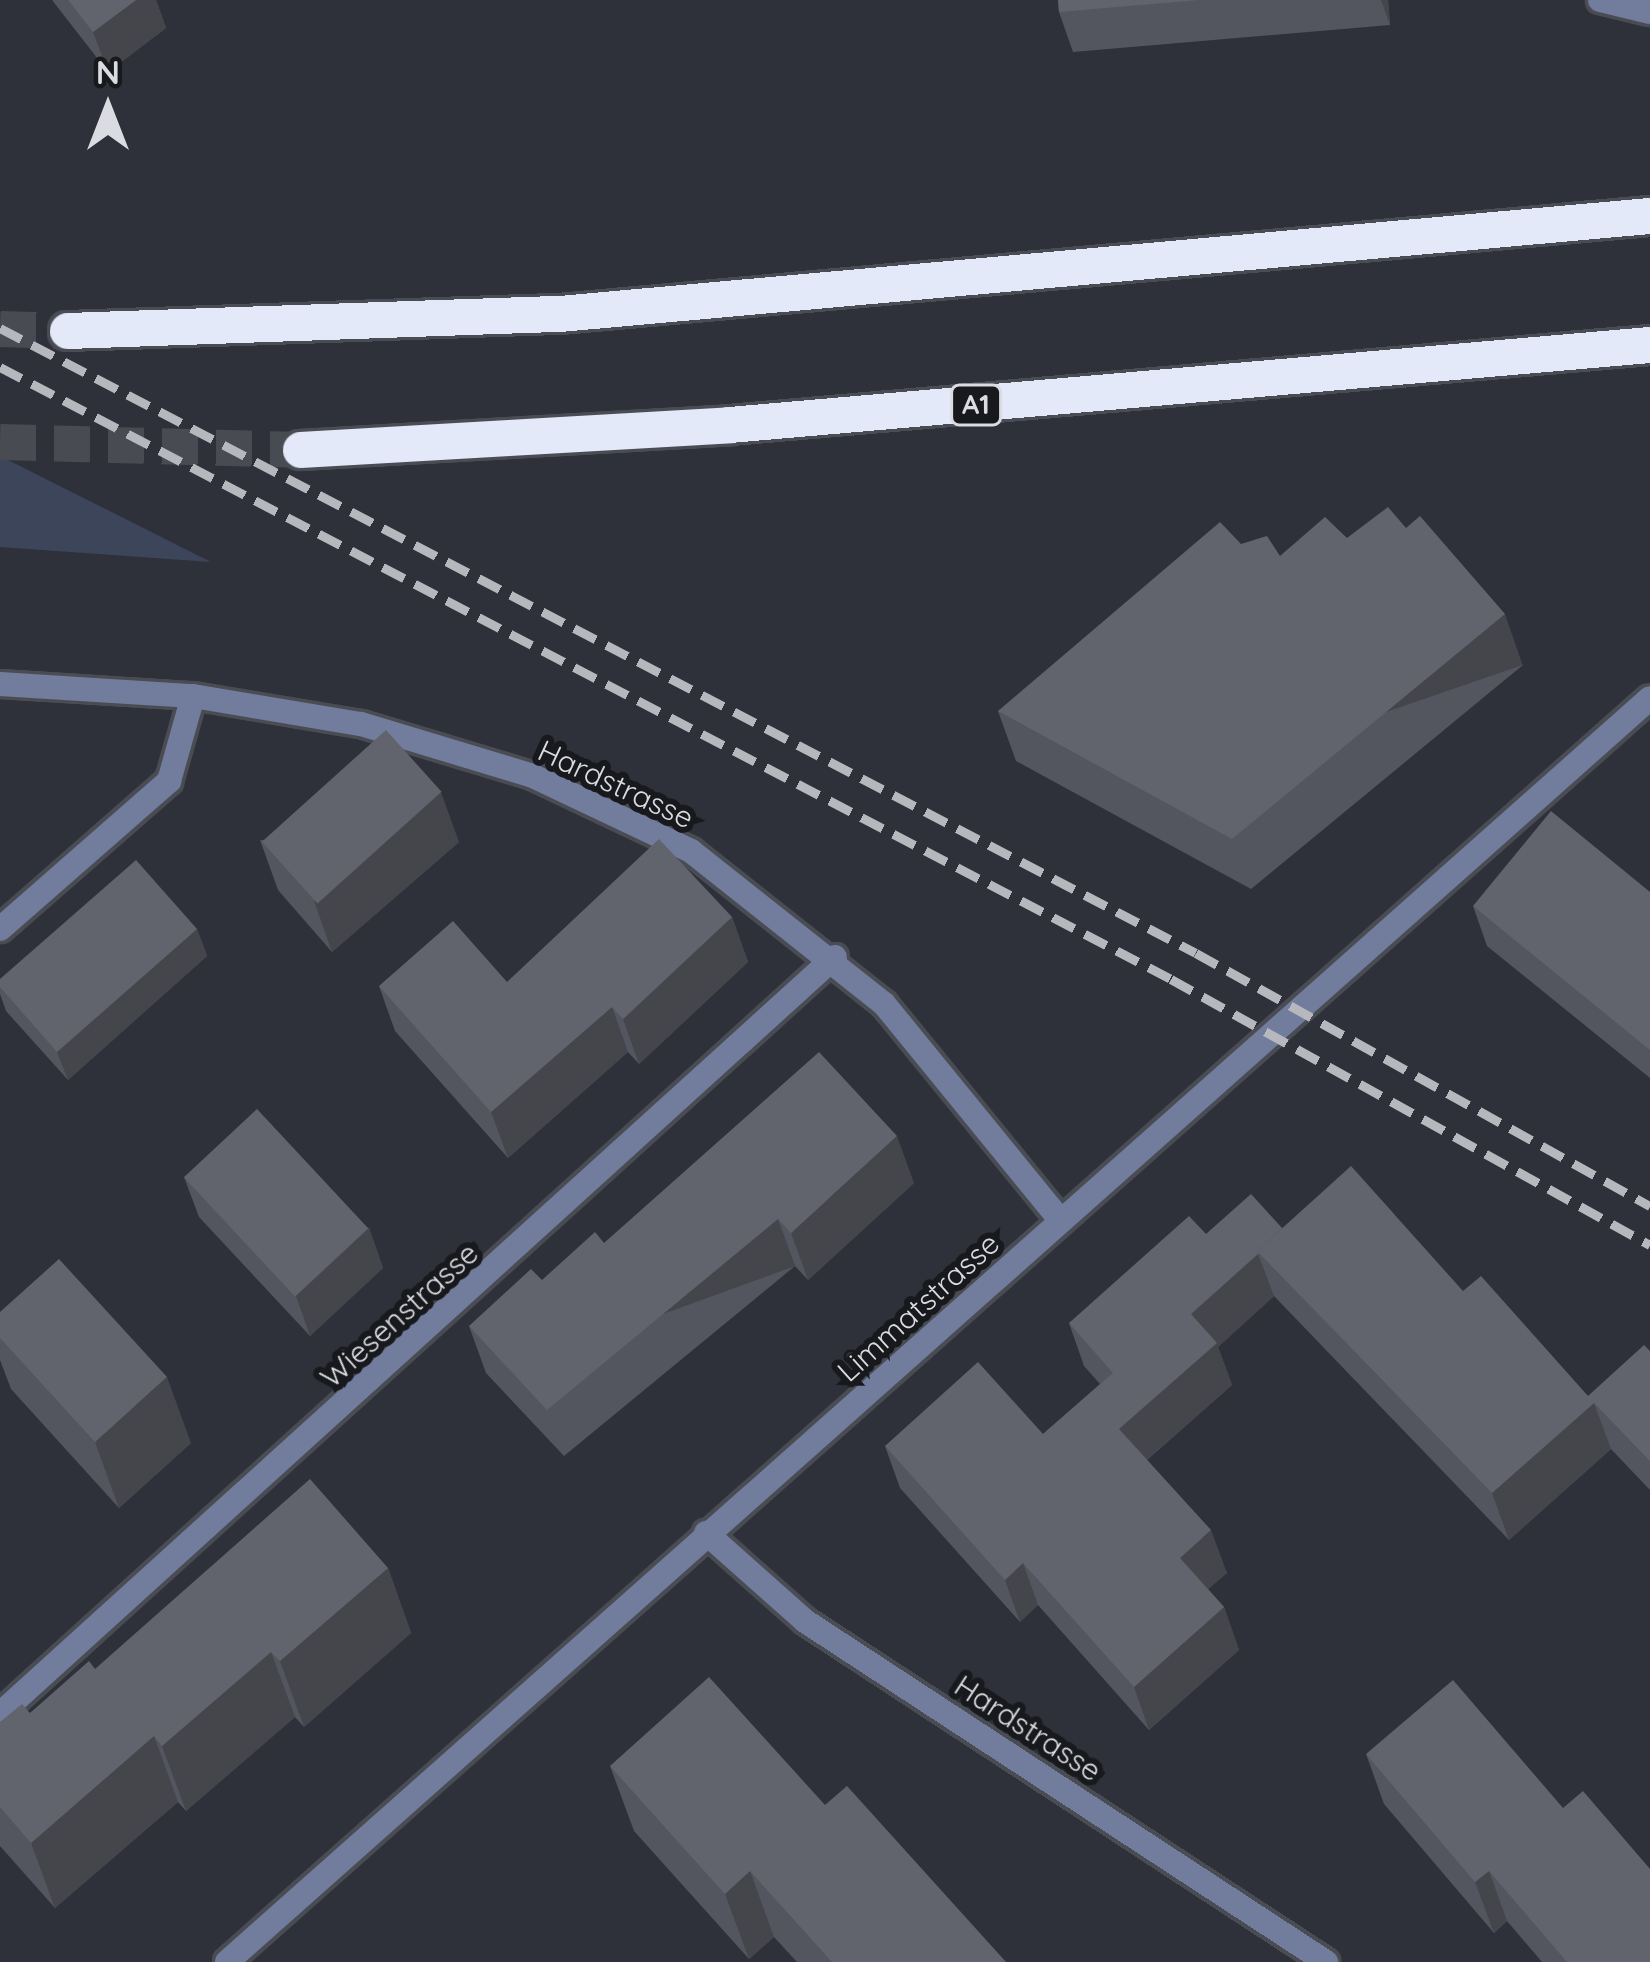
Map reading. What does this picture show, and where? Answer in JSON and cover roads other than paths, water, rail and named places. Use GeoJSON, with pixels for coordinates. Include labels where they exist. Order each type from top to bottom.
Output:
{"type":"FeatureCollection","features":[{"type":"Feature","properties":{"kind":"highway"},"geometry":{"type":"LineString","coordinates":[[68,331],[583,313],[1650,216]]}},
{"type":"Feature","properties":{"kind":"highway","name":"A1"},"geometry":{"type":"LineString","coordinates":[[301,450],[860,415],[1650,345]]}},
{"type":"Feature","properties":{"kind":"street"},"geometry":{"type":"LineString","coordinates":[[1600,0],[1650,12]]}},
{"type":"Feature","properties":{"kind":"street","name":"Hardstrasse"},"geometry":{"type":"LineString","coordinates":[[0,683],[193,696],[361,724],[533,776],[691,851],[836,957],[1060,1220]]}},
{"type":"Feature","properties":{"kind":"street"},"geometry":{"type":"LineString","coordinates":[[0,929],[169,781],[193,696]]}},
{"type":"Feature","properties":{"kind":"street","name":"Limmatstrasse"},"geometry":{"type":"LineString","coordinates":[[227,1962],[1650,698]]}},
{"type":"Feature","properties":{"kind":"street","name":"Wiesenstrasse"},"geometry":{"type":"LineString","coordinates":[[0,1714],[836,957]]}},
{"type":"Feature","properties":{"kind":"street","name":"Hardstrasse"},"geometry":{"type":"LineString","coordinates":[[706,1533],[805,1621],[1326,1962]]}},
{"type":"Feature","properties":{"kind":"tunnel"},"geometry":{"type":"LineString","coordinates":[[0,329],[68,331]]}},
{"type":"Feature","properties":{"kind":"tunnel"},"geometry":{"type":"LineString","coordinates":[[0,442],[301,450]]}},
{"type":"Feature","properties":{"kind":"railway"},"geometry":{"type":"LineString","coordinates":[[0,328],[1196,953],[1650,1206]]}},
{"type":"Feature","properties":{"kind":"railway"},"geometry":{"type":"LineString","coordinates":[[0,367],[1171,979],[1650,1245]]}}]}
